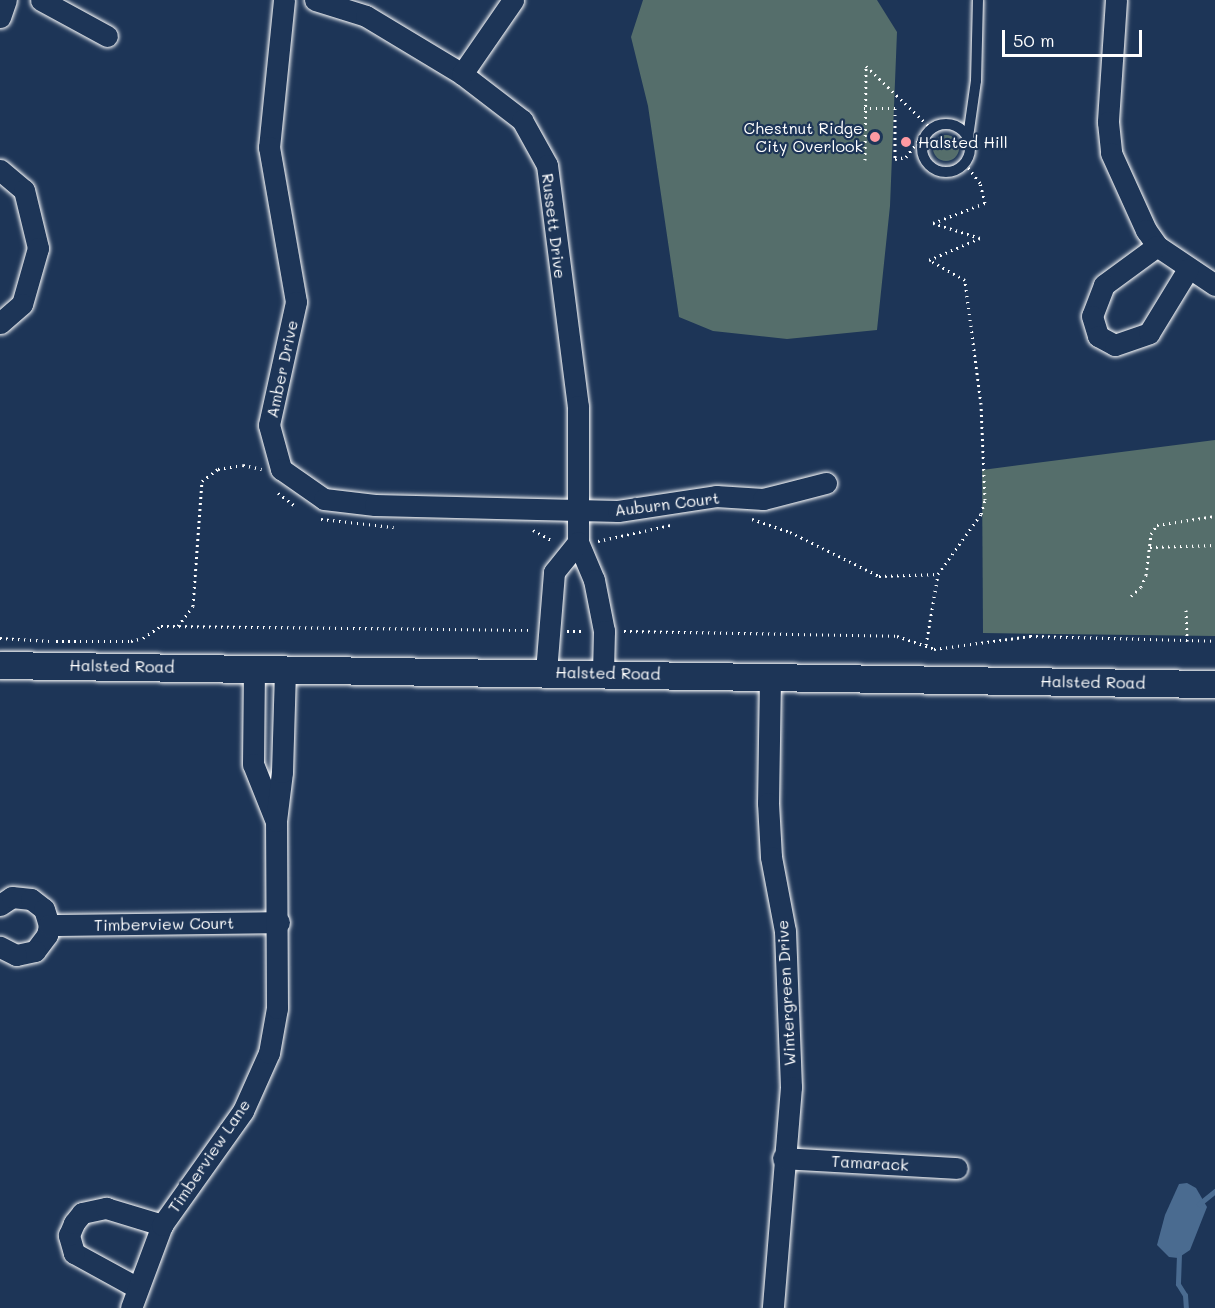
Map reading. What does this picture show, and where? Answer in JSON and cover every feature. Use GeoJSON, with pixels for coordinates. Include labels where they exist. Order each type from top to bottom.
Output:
{"type":"FeatureCollection","features":[{"type":"Feature","properties":{"kind":"street"},"geometry":{"type":"LineString","coordinates":[[0,17],[6,0]]}},
{"type":"Feature","properties":{"kind":"street"},"geometry":{"type":"LineString","coordinates":[[41,0],[107,36]]}},
{"type":"Feature","properties":{"kind":"street","name":"Amber Drive"},"geometry":{"type":"LineString","coordinates":[[284,0],[269,147],[296,302],[269,425],[281,469],[324,499],[350,504],[578,509]]}},
{"type":"Feature","properties":{"kind":"street","name":"Russett Drive"},"geometry":{"type":"LineString","coordinates":[[315,0],[366,16],[462,74],[522,120],[546,165],[578,406],[578,542],[594,580],[604,631],[603,672]]}},
{"type":"Feature","properties":{"kind":"street"},"geometry":{"type":"LineString","coordinates":[[462,74],[513,0]]}},
{"type":"Feature","properties":{"kind":"street"},"geometry":{"type":"LineString","coordinates":[[1116,0],[1108,122],[1111,153],[1146,230],[1157,246],[1215,285]]}},
{"type":"Feature","properties":{"kind":"street"},"geometry":{"type":"LineString","coordinates":[[0,170],[24,190],[38,248],[22,304],[0,323]]}},
{"type":"Feature","properties":{"kind":"street"},"geometry":{"type":"LineString","coordinates":[[1157,246],[1104,285],[1092,316],[1098,336],[1115,345],[1149,333],[1188,269]]}},
{"type":"Feature","properties":{"kind":"street","name":"Auburn Court"},"geometry":{"type":"LineString","coordinates":[[578,509],[618,511],[716,496],[763,499],[825,483]]}},
{"type":"Feature","properties":{"kind":"street"},"geometry":{"type":"LineString","coordinates":[[546,672],[554,572],[578,542]]}},
{"type":"Feature","properties":{"kind":"street","name":"Halsted Road"},"geometry":{"type":"LineString","coordinates":[[0,665],[603,672],[1215,684]]}},
{"type":"Feature","properties":{"kind":"street","name":"Timberview Lane"},"geometry":{"type":"LineString","coordinates":[[254,668],[253,764],[276,821]]}},
{"type":"Feature","properties":{"kind":"street","name":"Timberview Lane"},"geometry":{"type":"LineString","coordinates":[[131,1308],[136,1287],[162,1225],[243,1111],[269,1053],[277,1008],[279,922],[276,821],[282,772],[285,668]]}},
{"type":"Feature","properties":{"kind":"street","name":"Wintergreen Drive"},"geometry":{"type":"LineString","coordinates":[[770,677],[768,803],[771,857],[785,931],[791,1087],[783,1158],[773,1308]]}},
{"type":"Feature","properties":{"kind":"street"},"geometry":{"type":"LineString","coordinates":[[0,904],[12,897],[31,899],[44,909],[49,925],[47,935],[35,951],[16,955],[0,947]]}},
{"type":"Feature","properties":{"kind":"street","name":"Timberview Court"},"geometry":{"type":"LineString","coordinates":[[49,925],[279,922]]}},
{"type":"Feature","properties":{"kind":"street","name":"Tamarack"},"geometry":{"type":"LineString","coordinates":[[783,1158],[957,1168]]}},
{"type":"Feature","properties":{"kind":"street"},"geometry":{"type":"LineString","coordinates":[[136,1287],[74,1253],[69,1235],[82,1213],[93,1208],[106,1208],[162,1225]]}},
{"type":"Feature","properties":{"kind":"lane"},"geometry":{"type":"LineString","coordinates":[[968,137],[952,125],[932,129],[923,142],[927,162],[938,171],[953,171],[965,163],[970,149],[968,137],[976,81],[978,0]]}},
{"type":"Feature","properties":{"kind":"path"},"geometry":{"type":"LineString","coordinates":[[865,160],[865,69],[869,65],[932,129]]}},
{"type":"Feature","properties":{"kind":"path"},"geometry":{"type":"LineString","coordinates":[[864,108],[895,108],[896,159],[906,157],[918,141],[923,142]]}},
{"type":"Feature","properties":{"kind":"path"},"geometry":{"type":"LineString","coordinates":[[926,645],[938,574],[981,514],[985,500],[981,404],[965,280],[929,260],[980,238],[933,223],[985,203],[980,183],[965,163]]}},
{"type":"Feature","properties":{"kind":"path"},"geometry":{"type":"LineString","coordinates":[[178,626],[193,606],[202,481],[218,469],[243,465],[270,472]]}},
{"type":"Feature","properties":{"kind":"path"},"geometry":{"type":"LineString","coordinates":[[276,487],[279,494],[299,508]]}},
{"type":"Feature","properties":{"kind":"path"},"geometry":{"type":"LineString","coordinates":[[1131,596],[1141,587],[1157,525],[1215,516]]}},
{"type":"Feature","properties":{"kind":"path"},"geometry":{"type":"LineString","coordinates":[[319,519],[369,527],[403,527]]}},
{"type":"Feature","properties":{"kind":"path"},"geometry":{"type":"LineString","coordinates":[[748,519],[789,532],[872,574],[938,574]]}},
{"type":"Feature","properties":{"kind":"path"},"geometry":{"type":"LineString","coordinates":[[522,528],[556,542],[578,542],[678,523]]}},
{"type":"Feature","properties":{"kind":"path"},"geometry":{"type":"LineString","coordinates":[[1150,547],[1215,545]]}},
{"type":"Feature","properties":{"kind":"path"},"geometry":{"type":"LineString","coordinates":[[1186,610],[1187,641]]}},
{"type":"Feature","properties":{"kind":"green space"},"geometry":{"type":"Polygon","coordinates":[[[643,0],[877,0],[897,32],[890,206],[877,330],[787,339],[713,331],[679,317],[648,106],[631,37],[643,0]]]}},
{"type":"Feature","properties":{"kind":"green space"},"geometry":{"type":"Polygon","coordinates":[[[946,135],[955,139],[959,148],[955,157],[946,161],[937,157],[933,148],[937,139],[946,135]]]}},
{"type":"Feature","properties":{"kind":"green space"},"geometry":{"type":"Polygon","coordinates":[[[1215,440],[1215,636],[983,633],[982,470],[1215,440]]]}},
{"type":"Feature","properties":{"kind":"water"},"geometry":{"type":"Polygon","coordinates":[[[1187,1183],[1196,1188],[1207,1207],[1190,1250],[1178,1258],[1169,1257],[1157,1245],[1165,1215],[1179,1184],[1187,1183]]]}},
{"type":"Feature","properties":{"kind":"waterway"},"geometry":{"type":"LineString","coordinates":[[1199,1204],[1215,1191]]}},
{"type":"Feature","properties":{"kind":"waterway"},"geometry":{"type":"LineString","coordinates":[[1179,1254],[1178,1284],[1185,1295],[1186,1308]]}},
{"type":"Feature","properties":{"kind":"place","name":"Chestnut Ridge City Overlook"},"geometry":{"type":"Point","coordinates":[875,137]}},
{"type":"Feature","properties":{"kind":"place","name":"Halsted Hill"},"geometry":{"type":"Point","coordinates":[906,142]}}]}
